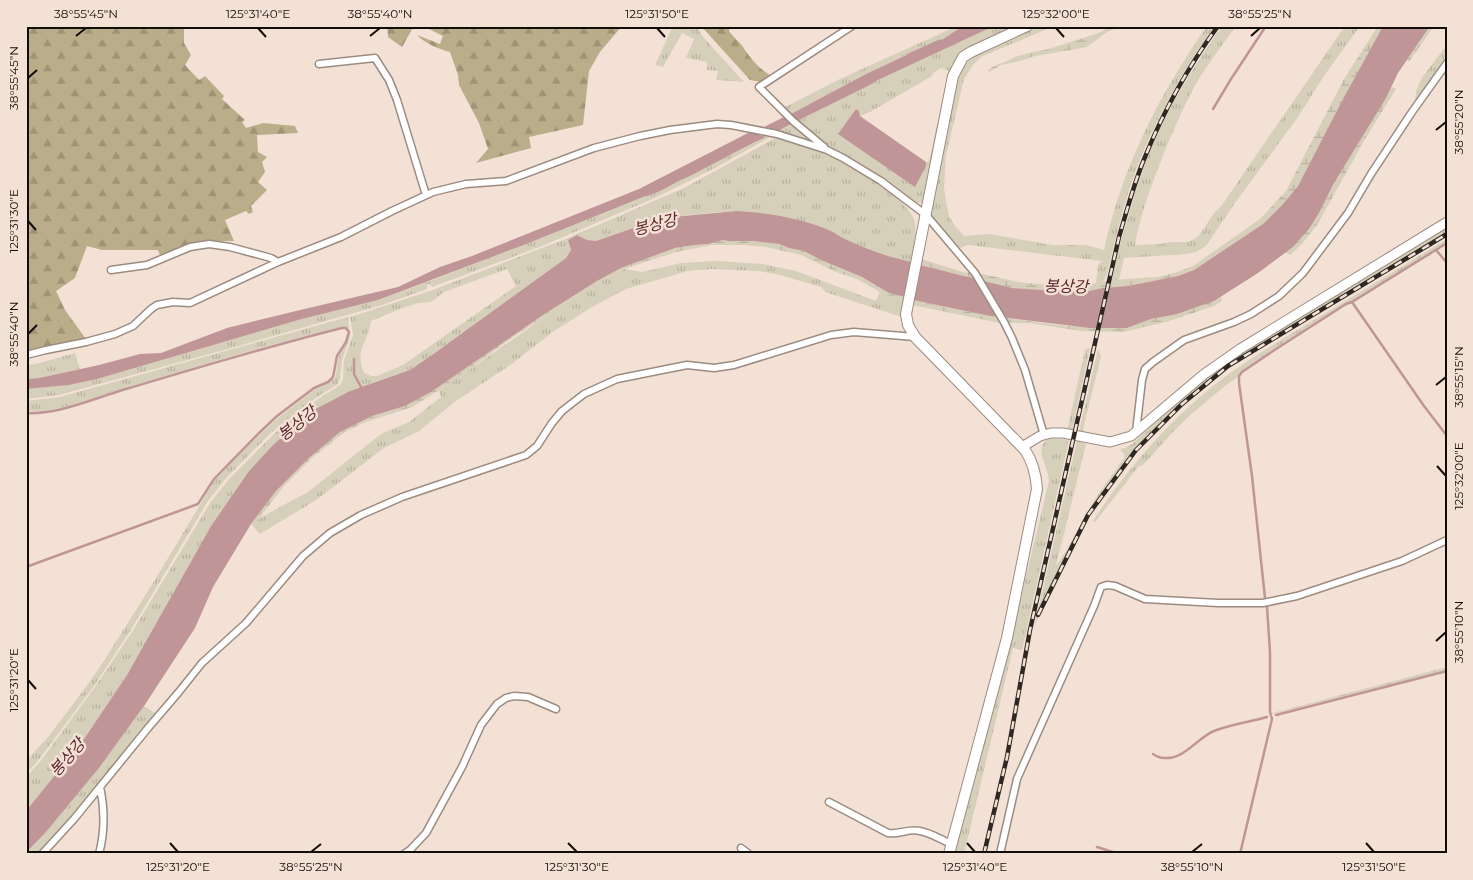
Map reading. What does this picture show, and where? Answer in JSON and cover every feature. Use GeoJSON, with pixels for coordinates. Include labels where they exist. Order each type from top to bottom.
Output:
{"type":"FeatureCollection","features":[{"type":"Feature","properties":{"kind":"main road"},"geometry":{"type":"LineString","coordinates":[[950,849],[1006,638],[1037,489],[1036,478],[1029,456],[915,337],[908,325],[906,314],[951,83],[956,69],[963,57],[977,48],[1027,26]]}},
{"type":"Feature","properties":{"kind":"street"},"geometry":{"type":"LineString","coordinates":[[827,150],[793,121],[759,87],[852,26]]}},
{"type":"Feature","properties":{"kind":"street"},"geometry":{"type":"LineString","coordinates":[[319,64],[375,58],[389,80],[397,100],[426,195]]}},
{"type":"Feature","properties":{"kind":"street"},"geometry":{"type":"LineString","coordinates":[[1136,433],[1145,369],[1184,340],[1251,314],[1279,296],[1304,273],[1348,213],[1371,174],[1447,63]]}},
{"type":"Feature","properties":{"kind":"street"},"geometry":{"type":"LineString","coordinates":[[26,355],[115,334],[133,326],[157,305],[173,302],[190,303],[278,262],[341,237],[426,195],[466,184],[506,181],[618,141],[670,130],[717,124],[731,125],[777,134],[827,150],[881,181],[926,215],[975,273],[1004,322],[1025,370],[1044,435]]}},
{"type":"Feature","properties":{"kind":"street"},"geometry":{"type":"LineString","coordinates":[[1022,447],[1051,433],[1064,433],[1110,442],[1131,436],[1203,375],[1240,349],[1447,222]]}},
{"type":"Feature","properties":{"kind":"street"},"geometry":{"type":"LineString","coordinates":[[111,270],[147,265],[190,247],[209,244],[230,246],[271,258],[278,262]]}},
{"type":"Feature","properties":{"kind":"street"},"geometry":{"type":"LineString","coordinates":[[42,854],[74,819],[202,663],[246,623],[303,556],[330,533],[361,515],[402,497],[526,455],[537,446],[562,411],[584,394],[617,379],[687,365],[714,368],[734,365],[831,335],[854,332],[915,337]]}},
{"type":"Feature","properties":{"kind":"street"},"geometry":{"type":"LineString","coordinates":[[1000,854],[1017,779],[1101,586],[1115,586],[1145,599],[1218,603],[1263,603],[1297,596],[1402,561],[1447,540]]}},
{"type":"Feature","properties":{"kind":"street"},"geometry":{"type":"LineString","coordinates":[[404,854],[426,833],[462,767],[480,725],[498,704],[506,698],[528,696],[556,709]]}},
{"type":"Feature","properties":{"kind":"street"},"geometry":{"type":"LineString","coordinates":[[99,854],[104,826],[104,808],[100,787]]}},
{"type":"Feature","properties":{"kind":"street"},"geometry":{"type":"LineString","coordinates":[[829,802],[888,833],[920,831],[950,849]]}},
{"type":"Feature","properties":{"kind":"street"},"geometry":{"type":"LineString","coordinates":[[741,848],[749,854]]}},
{"type":"Feature","properties":{"kind":"green space"},"geometry":{"type":"Polygon","coordinates":[[[26,26],[185,26],[184,43],[191,55],[185,65],[199,80],[205,76],[224,96],[222,99],[245,120],[242,122],[246,128],[263,123],[295,126],[298,133],[257,135],[258,152],[267,157],[262,162],[265,172],[258,182],[267,190],[251,206],[253,212],[249,214],[246,211],[225,220],[234,241],[214,241],[186,246],[161,258],[158,250],[102,250],[87,246],[75,278],[56,291],[65,310],[86,339],[26,354],[26,26]]]}},
{"type":"Feature","properties":{"kind":"green space"},"geometry":{"type":"Polygon","coordinates":[[[387,26],[414,26],[402,47],[388,37],[387,26]]]}},
{"type":"Feature","properties":{"kind":"green space"},"geometry":{"type":"Polygon","coordinates":[[[423,26],[622,26],[600,52],[589,71],[583,125],[529,137],[531,148],[476,163],[488,149],[479,123],[459,85],[458,75],[450,52],[424,41],[417,35],[440,44],[443,36],[423,26]]]}},
{"type":"Feature","properties":{"kind":"green space"},"geometry":{"type":"Polygon","coordinates":[[[673,26],[696,26],[704,38],[744,82],[716,80],[718,71],[707,70],[707,62],[686,58],[694,39],[682,33],[663,67],[655,65],[673,26]]]}},
{"type":"Feature","properties":{"kind":"green space"},"geometry":{"type":"Polygon","coordinates":[[[701,26],[730,26],[729,31],[754,61],[772,76],[761,82],[750,80],[701,26]]]}},
{"type":"Feature","properties":{"kind":"green space"},"geometry":{"type":"Polygon","coordinates":[[[957,26],[963,26],[923,52],[911,53],[868,73],[789,115],[783,108],[840,79],[957,26]]]}},
{"type":"Feature","properties":{"kind":"green space"},"geometry":{"type":"Polygon","coordinates":[[[994,26],[1021,26],[961,54],[923,203],[918,203],[911,199],[835,150],[797,121],[878,80],[994,26]],[[941,68],[933,73],[932,76],[870,112],[860,116],[859,111],[853,112],[926,166],[926,162],[929,161],[949,71],[941,68]]]}},
{"type":"Feature","properties":{"kind":"green space"},"geometry":{"type":"Polygon","coordinates":[[[1042,26],[1054,26],[981,57],[964,79],[946,155],[944,187],[949,216],[964,236],[989,234],[1052,245],[1086,245],[1104,250],[1121,190],[1144,133],[1173,78],[1207,26],[1215,26],[1174,89],[1141,157],[1126,200],[1107,274],[1103,282],[1096,283],[1098,265],[1102,261],[968,245],[960,248],[931,216],[956,80],[960,71],[966,63],[981,52],[1042,26]]]}},
{"type":"Feature","properties":{"kind":"green space"},"geometry":{"type":"Polygon","coordinates":[[[1111,26],[1122,26],[1107,32],[1087,47],[1035,56],[1001,65],[989,72],[988,70],[1015,57],[1045,50],[1099,33],[1111,26]]]}},
{"type":"Feature","properties":{"kind":"green space"},"geometry":{"type":"Polygon","coordinates":[[[1222,26],[1236,26],[1198,80],[1181,113],[1150,189],[1135,245],[1188,242],[1196,238],[1222,205],[1345,26],[1360,26],[1206,246],[1196,252],[1186,254],[1124,258],[1119,280],[1112,280],[1118,250],[1134,197],[1154,141],[1180,90],[1222,26]]]}},
{"type":"Feature","properties":{"kind":"green space"},"geometry":{"type":"Polygon","coordinates":[[[1378,26],[1383,26],[1298,186],[1263,224],[1194,270],[1178,276],[1128,286],[1089,291],[1057,291],[1012,288],[920,265],[921,259],[966,273],[969,271],[1018,282],[1049,285],[1086,285],[1112,280],[1158,277],[1193,266],[1260,219],[1286,191],[1344,79],[1378,26]]]}},
{"type":"Feature","properties":{"kind":"green space"},"geometry":{"type":"Polygon","coordinates":[[[1430,26],[1434,26],[1409,62],[1407,60],[1430,26]]]}},
{"type":"Feature","properties":{"kind":"green space"},"geometry":{"type":"Polygon","coordinates":[[[1447,45],[1447,58],[1415,104],[1416,91],[1423,76],[1447,45]]]}},
{"type":"Feature","properties":{"kind":"green space"},"geometry":{"type":"Polygon","coordinates":[[[1392,87],[1396,89],[1365,139],[1317,225],[1290,255],[1285,252],[1293,247],[1309,229],[1334,183],[1392,87]]]}},
{"type":"Feature","properties":{"kind":"green space"},"geometry":{"type":"Polygon","coordinates":[[[791,124],[809,138],[809,141],[774,133],[791,124]]]}},
{"type":"Feature","properties":{"kind":"green space"},"geometry":{"type":"Polygon","coordinates":[[[766,137],[770,137],[717,167],[657,197],[542,246],[432,287],[430,284],[427,285],[427,289],[382,305],[59,395],[26,399],[26,389],[69,385],[97,379],[302,319],[378,300],[657,192],[766,137]]]}},
{"type":"Feature","properties":{"kind":"green space"},"geometry":{"type":"Polygon","coordinates":[[[777,137],[822,152],[876,182],[900,201],[909,210],[914,219],[916,232],[913,254],[915,256],[913,262],[895,258],[863,248],[831,231],[819,227],[793,219],[747,211],[662,218],[596,241],[587,240],[577,235],[568,240],[571,250],[566,258],[432,355],[410,370],[350,391],[273,445],[249,471],[211,526],[127,675],[84,739],[26,811],[26,777],[39,763],[95,687],[134,629],[210,503],[229,479],[276,432],[318,399],[340,385],[343,379],[344,360],[353,335],[350,317],[430,291],[563,240],[684,188],[777,137]],[[507,269],[444,292],[431,302],[418,303],[371,321],[360,358],[364,373],[377,376],[403,365],[516,286],[507,269]]]}},
{"type":"Feature","properties":{"kind":"green space"},"geometry":{"type":"Polygon","coordinates":[[[1447,227],[1447,232],[1234,362],[1193,394],[1163,422],[1109,486],[1085,521],[1064,557],[1047,594],[1033,632],[1077,441],[1086,444],[1056,566],[1095,499],[1124,458],[1124,454],[1120,449],[1132,444],[1186,395],[1223,366],[1447,227]]]}},
{"type":"Feature","properties":{"kind":"green space"},"geometry":{"type":"Polygon","coordinates":[[[1447,239],[1447,242],[1346,303],[1241,372],[1239,376],[1189,416],[1142,466],[1139,466],[1095,522],[1093,521],[1106,501],[1152,444],[1203,394],[1267,348],[1447,239]]]}},
{"type":"Feature","properties":{"kind":"green space"},"geometry":{"type":"Polygon","coordinates":[[[723,240],[779,244],[804,251],[862,277],[889,293],[906,297],[906,302],[801,255],[766,247],[712,245],[676,252],[624,269],[594,285],[510,339],[451,383],[412,407],[363,423],[343,433],[313,457],[284,486],[253,526],[251,524],[276,491],[309,458],[340,432],[372,416],[405,406],[431,392],[543,315],[621,268],[675,248],[723,240]]]}},
{"type":"Feature","properties":{"kind":"green space"},"geometry":{"type":"Polygon","coordinates":[[[716,261],[763,264],[796,271],[876,301],[880,292],[906,302],[902,317],[825,292],[821,287],[759,271],[711,269],[688,271],[626,289],[592,307],[554,331],[513,363],[456,401],[419,431],[384,448],[316,500],[260,534],[253,526],[258,519],[308,492],[381,434],[409,422],[441,397],[439,391],[546,316],[594,285],[624,269],[642,272],[681,263],[716,261]]]}},
{"type":"Feature","properties":{"kind":"green space"},"geometry":{"type":"Polygon","coordinates":[[[1221,297],[1222,301],[1214,306],[1166,322],[1123,332],[1081,331],[1029,323],[1000,323],[912,305],[913,300],[990,316],[1067,326],[1127,328],[1151,319],[1195,308],[1221,297]]]}},
{"type":"Feature","properties":{"kind":"green space"},"geometry":{"type":"Polygon","coordinates":[[[348,317],[350,337],[342,360],[338,384],[317,397],[274,430],[227,477],[208,501],[132,628],[94,686],[26,774],[26,761],[48,737],[100,667],[215,480],[238,455],[278,418],[314,390],[335,378],[339,357],[349,337],[349,331],[346,327],[342,327],[287,341],[51,410],[26,411],[26,401],[60,397],[348,317]]]}},
{"type":"Feature","properties":{"kind":"green space"},"geometry":{"type":"Polygon","coordinates":[[[1090,348],[1072,431],[1067,431],[1085,350],[1090,348]]]}},
{"type":"Feature","properties":{"kind":"green space"},"geometry":{"type":"Polygon","coordinates":[[[1098,349],[1101,356],[1082,434],[1079,432],[1098,349]]]}},
{"type":"Feature","properties":{"kind":"green space"},"geometry":{"type":"Polygon","coordinates":[[[75,353],[80,369],[26,379],[26,365],[75,353]]]}},
{"type":"Feature","properties":{"kind":"green space"},"geometry":{"type":"Polygon","coordinates":[[[1049,438],[1069,440],[1022,650],[1013,648],[964,854],[955,854],[973,775],[1009,647],[1049,481],[1042,447],[1049,438]]]}},
{"type":"Feature","properties":{"kind":"green space"},"geometry":{"type":"Polygon","coordinates":[[[1447,667],[1447,670],[1272,714],[1271,712],[1273,713],[1447,667]]]}},
{"type":"Feature","properties":{"kind":"green space"},"geometry":{"type":"Polygon","coordinates":[[[144,706],[155,713],[97,788],[37,854],[26,854],[99,768],[144,706]]]}},
{"type":"Feature","properties":{"kind":"water"},"geometry":{"type":"Polygon","coordinates":[[[963,26],[994,26],[878,80],[797,121],[789,115],[868,73],[911,53],[923,52],[963,26]]]}},
{"type":"Feature","properties":{"kind":"water"},"geometry":{"type":"Polygon","coordinates":[[[1383,26],[1430,26],[1398,73],[1386,98],[1334,183],[1309,229],[1293,247],[1258,273],[1214,301],[1127,328],[1090,328],[990,316],[913,300],[920,265],[1012,288],[1057,291],[1089,291],[1128,286],[1178,276],[1194,270],[1263,224],[1298,186],[1383,26]]]}},
{"type":"Feature","properties":{"kind":"water"},"geometry":{"type":"Polygon","coordinates":[[[856,109],[859,111],[860,116],[926,162],[926,166],[915,187],[838,134],[856,109]]]}},
{"type":"Feature","properties":{"kind":"water"},"geometry":{"type":"Polygon","coordinates":[[[784,117],[791,124],[774,133],[762,128],[784,117]]]}},
{"type":"Feature","properties":{"kind":"water"},"geometry":{"type":"Polygon","coordinates":[[[750,132],[766,137],[657,192],[378,300],[302,319],[97,379],[69,385],[26,389],[26,379],[99,365],[140,354],[161,353],[227,328],[398,287],[440,267],[639,189],[750,132]]]}},
{"type":"Feature","properties":{"kind":"water","name":"봉상강"},"geometry":{"type":"Polygon","coordinates":[[[736,211],[772,215],[809,223],[871,250],[913,262],[906,297],[889,293],[862,277],[804,251],[779,244],[723,240],[675,248],[621,268],[597,281],[543,315],[431,392],[405,406],[372,416],[340,432],[309,458],[276,491],[251,524],[213,587],[195,628],[144,706],[99,768],[26,853],[26,811],[84,739],[127,675],[211,526],[249,471],[273,445],[312,411],[350,391],[410,370],[432,355],[566,258],[571,250],[568,240],[577,235],[587,240],[596,241],[662,218],[736,211]]]}},
{"type":"Feature","properties":{"kind":"waterway"},"geometry":{"type":"LineString","coordinates":[[1213,109],[1266,26]]}},
{"type":"Feature","properties":{"kind":"waterway"},"geometry":{"type":"LineString","coordinates":[[911,57],[940,44]]}},
{"type":"Feature","properties":{"kind":"waterway"},"geometry":{"type":"LineString","coordinates":[[1265,598],[1239,376],[1273,351],[1346,304],[1447,243]]}},
{"type":"Feature","properties":{"kind":"waterway"},"geometry":{"type":"LineString","coordinates":[[1436,250],[1447,263]]}},
{"type":"Feature","properties":{"kind":"waterway"},"geometry":{"type":"LineString","coordinates":[[1352,302],[1447,436]]}},
{"type":"Feature","properties":{"kind":"waterway","name":"봉상강"},"geometry":{"type":"LineString","coordinates":[[26,413],[64,409],[233,357],[342,328],[346,328],[349,332],[346,342],[337,356],[333,377],[328,382],[314,388],[277,416],[214,479],[198,504],[26,567]]}},
{"type":"Feature","properties":{"kind":"waterway"},"geometry":{"type":"LineString","coordinates":[[354,359],[354,374],[361,387]]}},
{"type":"Feature","properties":{"kind":"waterway"},"geometry":{"type":"LineString","coordinates":[[1240,854],[1272,719],[1270,712],[1270,652],[1267,607]]}},
{"type":"Feature","properties":{"kind":"waterway"},"geometry":{"type":"LineString","coordinates":[[1276,715],[1447,671]]}},
{"type":"Feature","properties":{"kind":"waterway"},"geometry":{"type":"LineString","coordinates":[[1153,754],[1163,758],[1178,756],[1214,731],[1267,717]]}},
{"type":"Feature","properties":{"kind":"waterway"},"geometry":{"type":"LineString","coordinates":[[1097,847],[1119,854]]}},
{"type":"Feature","properties":{"kind":"railway"},"geometry":{"type":"LineString","coordinates":[[984,854],[1007,757],[1030,630],[1119,237],[1137,177],[1160,122],[1187,73],[1218,26]]}},
{"type":"Feature","properties":{"kind":"railway"},"geometry":{"type":"LineString","coordinates":[[1038,615],[1088,515],[1136,450],[1182,404],[1228,366],[1447,234]]}}]}
